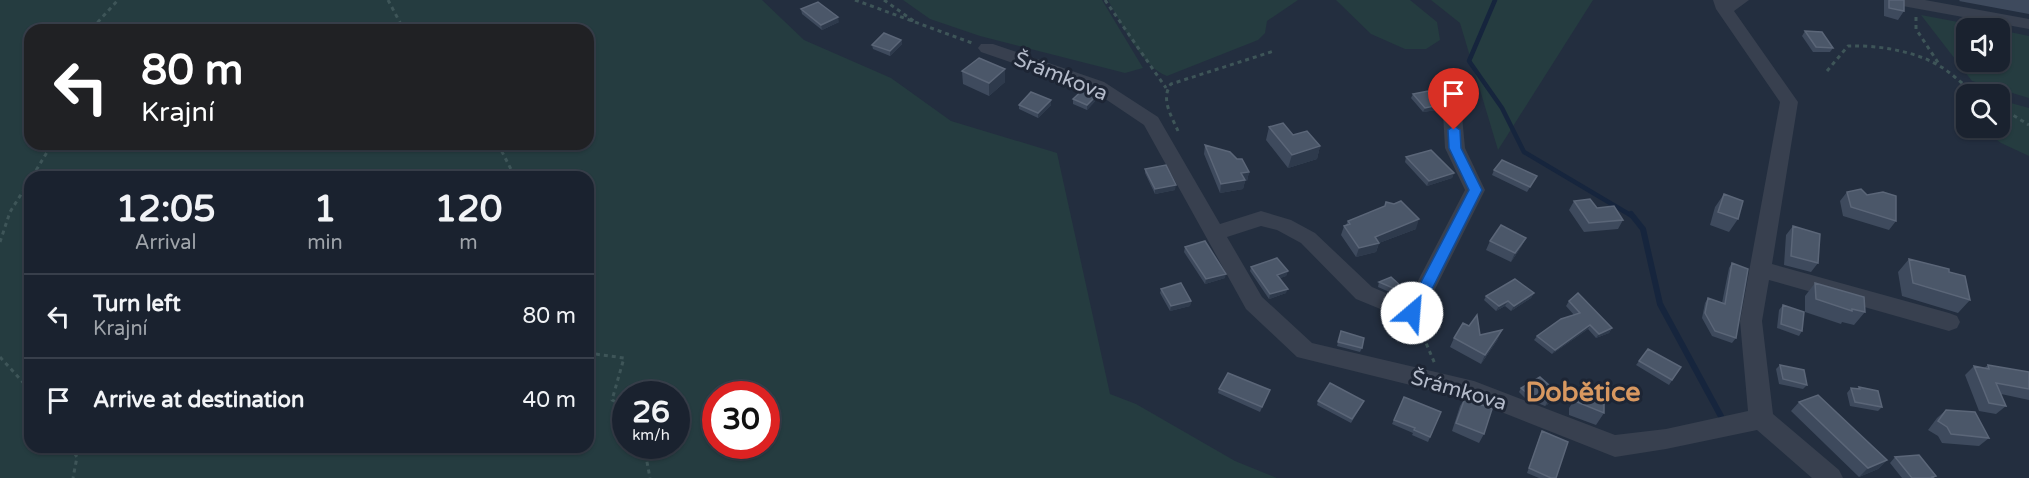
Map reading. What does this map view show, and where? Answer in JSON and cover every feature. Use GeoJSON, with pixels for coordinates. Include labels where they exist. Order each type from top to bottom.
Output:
{"type":"FeatureCollection","features":[{"type":"Feature","properties":{"kind":"street"},"geometry":{"type":"LineString","coordinates":[[1906,2],[2029,24]]}},
{"type":"Feature","properties":{"kind":"street"},"geometry":{"type":"LineString","coordinates":[[1729,3],[1790,102],[1751,321],[1761,419],[1826,476]]}},
{"type":"Feature","properties":{"kind":"street","name":"Šrámkova"},"geometry":{"type":"LineString","coordinates":[[987,48],[1098,86],[1151,121],[1254,303],[1305,351],[1474,391],[1615,446],[1666,439],[1761,419]]}},
{"type":"Feature","properties":{"kind":"street"},"geometry":{"type":"LineString","coordinates":[[1214,234],[1262,218],[1284,225],[1308,238],[1364,293],[1412,313],[1475,190],[1455,148],[1451,95]]}},
{"type":"Feature","properties":{"kind":"street"},"geometry":{"type":"LineString","coordinates":[[1760,269],[1949,322]]}},
{"type":"Feature","properties":{"kind":"path"},"geometry":{"type":"LineString","coordinates":[[97,24],[118,0]]}},
{"type":"Feature","properties":{"kind":"path"},"geometry":{"type":"LineString","coordinates":[[388,0],[401,24]]}},
{"type":"Feature","properties":{"kind":"path","name":"Šrámkova"},"geometry":{"type":"LineString","coordinates":[[855,0],[987,48]]}},
{"type":"Feature","properties":{"kind":"path"},"geometry":{"type":"LineString","coordinates":[[884,0],[919,25]]}},
{"type":"Feature","properties":{"kind":"path"},"geometry":{"type":"LineString","coordinates":[[1105,0],[1166,88],[1165,95],[1178,131],[1165,147]]}},
{"type":"Feature","properties":{"kind":"path"},"geometry":{"type":"LineString","coordinates":[[1906,2],[1916,29],[1940,66]]}},
{"type":"Feature","properties":{"kind":"path"},"geometry":{"type":"LineString","coordinates":[[1827,71],[1848,46],[1861,45],[1893,51],[1940,66],[1964,84]]}},
{"type":"Feature","properties":{"kind":"path"},"geometry":{"type":"LineString","coordinates":[[1166,88],[1171,84],[1274,51]]}},
{"type":"Feature","properties":{"kind":"path"},"geometry":{"type":"LineString","coordinates":[[2010,113],[2029,125]]}},
{"type":"Feature","properties":{"kind":"path"},"geometry":{"type":"LineString","coordinates":[[35,171],[48,150]]}},
{"type":"Feature","properties":{"kind":"path"},"geometry":{"type":"LineString","coordinates":[[501,150],[512,171]]}},
{"type":"Feature","properties":{"kind":"path"},"geometry":{"type":"LineString","coordinates":[[0,243],[10,212],[24,189]]}},
{"type":"Feature","properties":{"kind":"path"},"geometry":{"type":"LineString","coordinates":[[1412,313],[1430,349],[1441,383]]}},
{"type":"Feature","properties":{"kind":"path"},"geometry":{"type":"LineString","coordinates":[[594,354],[624,358],[617,381]]}},
{"type":"Feature","properties":{"kind":"path"},"geometry":{"type":"LineString","coordinates":[[0,357],[24,383]]}},
{"type":"Feature","properties":{"kind":"path"},"geometry":{"type":"LineString","coordinates":[[73,478],[77,457],[74,453]]}},
{"type":"Feature","properties":{"kind":"path"},"geometry":{"type":"LineString","coordinates":[[646,459],[650,478]]}},
{"type":"Feature","properties":{"kind":"green space"},"geometry":{"type":"Polygon","coordinates":[[[0,0],[762,0],[804,40],[891,78],[951,121],[1057,153],[1110,394],[1136,404],[1235,461],[1277,478],[0,478],[0,0]]]}},
{"type":"Feature","properties":{"kind":"green space"},"geometry":{"type":"Polygon","coordinates":[[[903,0],[1102,0],[1143,68],[1125,73],[980,36],[930,19],[903,0]]]}},
{"type":"Feature","properties":{"kind":"green space"},"geometry":{"type":"Polygon","coordinates":[[[1108,0],[1298,0],[1267,21],[1265,33],[1258,40],[1167,76],[1149,64],[1141,54],[1108,0]]]}},
{"type":"Feature","properties":{"kind":"green space"},"geometry":{"type":"Polygon","coordinates":[[[1336,0],[1410,0],[1437,22],[1440,40],[1426,49],[1405,49],[1371,34],[1336,0]]]}},
{"type":"Feature","properties":{"kind":"green space"},"geometry":{"type":"Polygon","coordinates":[[[1431,0],[1593,0],[1498,150],[1460,23],[1431,0]]]}},
{"type":"Feature","properties":{"kind":"green space"},"geometry":{"type":"Polygon","coordinates":[[[1921,15],[1956,22],[1956,60],[1921,15]]]}},
{"type":"Feature","properties":{"kind":"green space"},"geometry":{"type":"Polygon","coordinates":[[[2010,32],[2029,36],[2029,98],[2010,92],[2010,84],[1982,84],[1972,81],[1965,72],[2010,72],[2010,32]]]}},
{"type":"Feature","properties":{"kind":"green space"},"geometry":{"type":"Polygon","coordinates":[[[2010,103],[2029,108],[2029,156],[1994,138],[2010,138],[2010,103]]]}},
{"type":"Feature","properties":{"kind":"building"},"geometry":{"type":"Polygon","coordinates":[[[1889,0],[1904,0],[1904,11],[1889,8],[1889,0]]]}},
{"type":"Feature","properties":{"kind":"building"},"geometry":{"type":"Polygon","coordinates":[[[818,2],[838,17],[821,25],[801,9],[818,2]]]}},
{"type":"Feature","properties":{"kind":"building"},"geometry":{"type":"Polygon","coordinates":[[[1805,31],[1822,32],[1833,48],[1816,47],[1805,31]]]}},
{"type":"Feature","properties":{"kind":"building"},"geometry":{"type":"Polygon","coordinates":[[[884,33],[901,40],[890,51],[872,45],[884,33]]]}},
{"type":"Feature","properties":{"kind":"building"},"geometry":{"type":"Polygon","coordinates":[[[979,58],[1005,69],[989,83],[962,71],[979,58]]]}},
{"type":"Feature","properties":{"kind":"building"},"geometry":{"type":"Polygon","coordinates":[[[1086,87],[1099,93],[1087,105],[1073,99],[1086,87]]]}},
{"type":"Feature","properties":{"kind":"building"},"geometry":{"type":"Polygon","coordinates":[[[1428,91],[1439,105],[1425,108],[1413,94],[1428,91]]]}},
{"type":"Feature","properties":{"kind":"building"},"geometry":{"type":"Polygon","coordinates":[[[1031,92],[1051,100],[1038,113],[1019,105],[1031,92]]]}},
{"type":"Feature","properties":{"kind":"building"},"geometry":{"type":"Polygon","coordinates":[[[1283,123],[1293,135],[1307,131],[1320,146],[1292,155],[1269,127],[1283,123]]]}},
{"type":"Feature","properties":{"kind":"building"},"geometry":{"type":"Polygon","coordinates":[[[1205,145],[1230,152],[1237,159],[1242,159],[1249,172],[1241,173],[1245,180],[1221,184],[1205,145]]]}},
{"type":"Feature","properties":{"kind":"building"},"geometry":{"type":"Polygon","coordinates":[[[1431,150],[1454,173],[1429,181],[1406,157],[1431,150]]]}},
{"type":"Feature","properties":{"kind":"building"},"geometry":{"type":"Polygon","coordinates":[[[1502,160],[1537,176],[1530,187],[1494,170],[1502,160]]]}},
{"type":"Feature","properties":{"kind":"building"},"geometry":{"type":"Polygon","coordinates":[[[1166,165],[1176,185],[1155,189],[1145,169],[1166,165]]]}},
{"type":"Feature","properties":{"kind":"building"},"geometry":{"type":"Polygon","coordinates":[[[1861,189],[1867,195],[1883,192],[1896,196],[1896,221],[1851,207],[1847,192],[1861,189]]]}},
{"type":"Feature","properties":{"kind":"building"},"geometry":{"type":"Polygon","coordinates":[[[1724,194],[1743,201],[1738,219],[1718,212],[1724,194]]]}},
{"type":"Feature","properties":{"kind":"building"},"geometry":{"type":"Polygon","coordinates":[[[1590,199],[1597,208],[1614,206],[1623,220],[1589,223],[1574,201],[1590,199]]]}},
{"type":"Feature","properties":{"kind":"building"},"geometry":{"type":"Polygon","coordinates":[[[1401,201],[1419,219],[1375,237],[1379,243],[1359,248],[1344,226],[1350,224],[1348,221],[1385,206],[1386,202],[1394,204],[1401,201]]]}},
{"type":"Feature","properties":{"kind":"building"},"geometry":{"type":"Polygon","coordinates":[[[1501,225],[1526,238],[1515,253],[1490,241],[1501,225]]]}},
{"type":"Feature","properties":{"kind":"building"},"geometry":{"type":"Polygon","coordinates":[[[1793,226],[1820,234],[1818,263],[1791,256],[1793,226]]]}},
{"type":"Feature","properties":{"kind":"building"},"geometry":{"type":"Polygon","coordinates":[[[1205,241],[1226,274],[1206,279],[1185,247],[1205,241]]]}},
{"type":"Feature","properties":{"kind":"building"},"geometry":{"type":"Polygon","coordinates":[[[1277,258],[1288,271],[1277,275],[1288,289],[1270,294],[1251,267],[1277,258]]]}},
{"type":"Feature","properties":{"kind":"building"},"geometry":{"type":"Polygon","coordinates":[[[1909,259],[1949,269],[1949,272],[1965,276],[1970,300],[1913,283],[1909,259]]]}},
{"type":"Feature","properties":{"kind":"building"},"geometry":{"type":"Polygon","coordinates":[[[1732,263],[1748,269],[1736,338],[1715,331],[1705,313],[1708,298],[1725,304],[1732,263]]]}},
{"type":"Feature","properties":{"kind":"building"},"geometry":{"type":"Polygon","coordinates":[[[1391,277],[1401,286],[1395,289],[1379,282],[1391,277]]]}},
{"type":"Feature","properties":{"kind":"building"},"geometry":{"type":"Polygon","coordinates":[[[1515,279],[1534,293],[1514,306],[1508,301],[1499,306],[1486,296],[1515,279]]]}},
{"type":"Feature","properties":{"kind":"building"},"geometry":{"type":"Polygon","coordinates":[[[1181,283],[1191,301],[1171,306],[1161,289],[1181,283]]]}},
{"type":"Feature","properties":{"kind":"building"},"geometry":{"type":"Polygon","coordinates":[[[1815,283],[1864,297],[1865,312],[1852,309],[1852,311],[1816,299],[1815,283]]]}},
{"type":"Feature","properties":{"kind":"building"},"geometry":{"type":"Polygon","coordinates":[[[1578,293],[1612,328],[1599,334],[1590,325],[1555,350],[1537,336],[1561,319],[1580,313],[1569,301],[1578,293]]]}},
{"type":"Feature","properties":{"kind":"building"},"geometry":{"type":"Polygon","coordinates":[[[1783,305],[1804,312],[1802,331],[1781,324],[1783,305]]]}},
{"type":"Feature","properties":{"kind":"building"},"geometry":{"type":"Polygon","coordinates":[[[1477,315],[1480,335],[1502,330],[1485,355],[1454,338],[1463,323],[1469,326],[1477,315]]]}},
{"type":"Feature","properties":{"kind":"building"},"geometry":{"type":"Polygon","coordinates":[[[1341,331],[1364,338],[1362,348],[1338,342],[1341,331]]]}},
{"type":"Feature","properties":{"kind":"building"},"geometry":{"type":"Polygon","coordinates":[[[1648,349],[1681,367],[1672,380],[1639,361],[1648,349]]]}},
{"type":"Feature","properties":{"kind":"building"},"geometry":{"type":"Polygon","coordinates":[[[1780,365],[1804,370],[1807,385],[1783,379],[1780,365]]]}},
{"type":"Feature","properties":{"kind":"building"},"geometry":{"type":"Polygon","coordinates":[[[1988,365],[2029,372],[2029,389],[1996,383],[2006,406],[1989,403],[1974,366],[1989,369],[1988,365]]]}},
{"type":"Feature","properties":{"kind":"building"},"geometry":{"type":"Polygon","coordinates":[[[1228,373],[1270,390],[1262,407],[1219,389],[1228,373]]]}},
{"type":"Feature","properties":{"kind":"building"},"geometry":{"type":"Polygon","coordinates":[[[1540,377],[1559,394],[1548,401],[1528,394],[1521,388],[1540,377]]]}},
{"type":"Feature","properties":{"kind":"building"},"geometry":{"type":"Polygon","coordinates":[[[1330,383],[1364,401],[1352,419],[1318,401],[1330,383]]]}},
{"type":"Feature","properties":{"kind":"building"},"geometry":{"type":"Polygon","coordinates":[[[1859,387],[1878,391],[1882,407],[1855,402],[1851,388],[1860,389],[1859,387]]]}},
{"type":"Feature","properties":{"kind":"building"},"geometry":{"type":"Polygon","coordinates":[[[1818,395],[1887,460],[1868,468],[1799,402],[1818,395]]]}},
{"type":"Feature","properties":{"kind":"building"},"geometry":{"type":"Polygon","coordinates":[[[1577,396],[1604,403],[1604,413],[1577,402],[1577,396]]]}},
{"type":"Feature","properties":{"kind":"building"},"geometry":{"type":"Polygon","coordinates":[[[1404,397],[1441,412],[1430,437],[1394,420],[1404,397]]]}},
{"type":"Feature","properties":{"kind":"building"},"geometry":{"type":"Polygon","coordinates":[[[1465,398],[1492,409],[1484,434],[1456,423],[1465,398]]]}},
{"type":"Feature","properties":{"kind":"building"},"geometry":{"type":"Polygon","coordinates":[[[1946,410],[1975,412],[1989,438],[1951,434],[1947,427],[1938,421],[1946,410]]]}},
{"type":"Feature","properties":{"kind":"building"},"geometry":{"type":"Polygon","coordinates":[[[1542,431],[1568,442],[1556,478],[1529,468],[1542,431]]]}},
{"type":"Feature","properties":{"kind":"building"},"geometry":{"type":"Polygon","coordinates":[[[1919,455],[1936,476],[1912,478],[1895,457],[1919,455]]]}},
{"type":"Feature","properties":{"kind":"waterway"},"geometry":{"type":"LineString","coordinates":[[1495,0],[1469,61],[1502,108],[1524,152],[1632,216]]}},
{"type":"Feature","properties":{"kind":"waterway"},"geometry":{"type":"LineString","coordinates":[[1631,214],[1643,229],[1660,304],[1723,420]]}},
{"type":"Feature","properties":{"kind":"district","name":"Dobětice"},"geometry":{"type":"Point","coordinates":[1583,392]}},
{"type":"Feature","properties":{"kind":"route"},"geometry":{"type":"LineString","coordinates":[[1412,313],[1475,190],[1455,148],[1454,130]]}}]}
